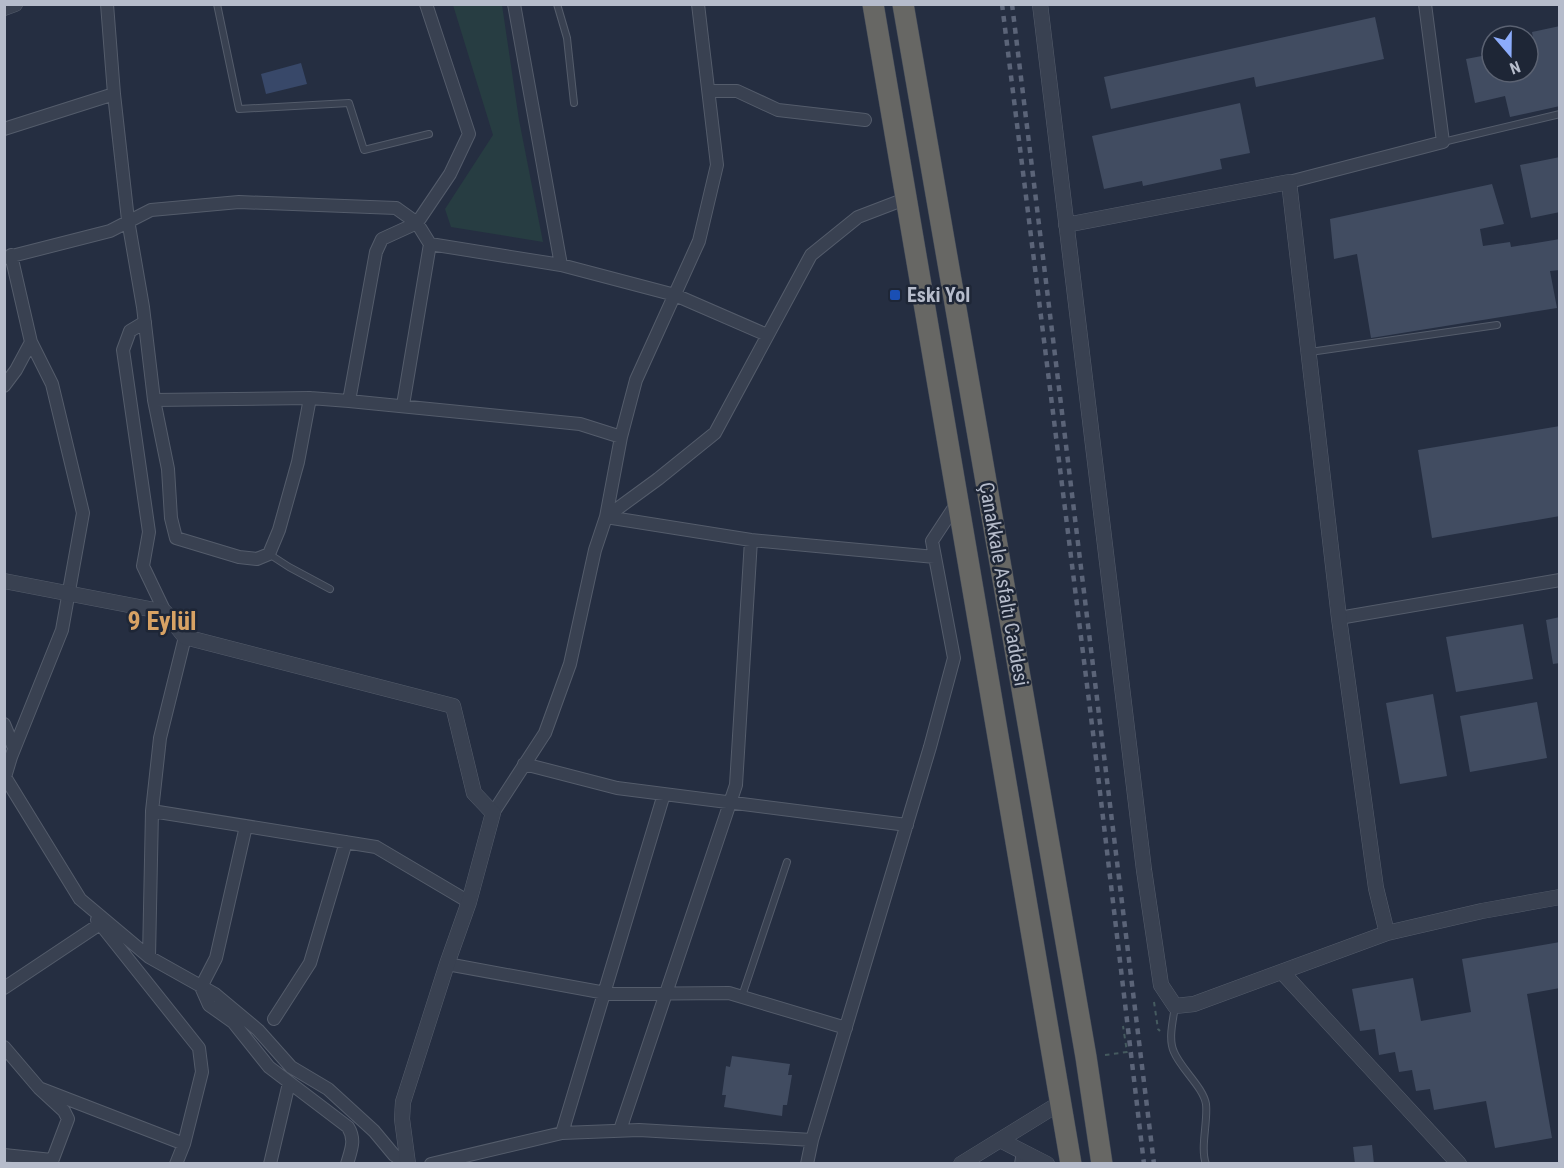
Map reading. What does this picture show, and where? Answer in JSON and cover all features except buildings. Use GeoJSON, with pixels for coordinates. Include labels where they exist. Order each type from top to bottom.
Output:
{"type":"FeatureCollection","features":[{"type":"Feature","properties":{"kind":"highway"},"geometry":{"type":"LineString","coordinates":[[873,4],[1071,1164]]}},
{"type":"Feature","properties":{"kind":"highway","name":"Çanakkale Asfaltı Caddesi"},"geometry":{"type":"LineString","coordinates":[[903,4],[1086,1057],[1102,1164]]}},
{"type":"Feature","properties":{"kind":"street"},"geometry":{"type":"LineString","coordinates":[[4,8],[15,4]]}},
{"type":"Feature","properties":{"kind":"street"},"geometry":{"type":"LineString","coordinates":[[106,4],[129,220],[145,322],[154,400],[168,469],[171,518],[176,538],[239,557],[257,559],[269,554],[279,530],[298,462],[310,398]]}},
{"type":"Feature","properties":{"kind":"street"},"geometry":{"type":"LineString","coordinates":[[350,401],[376,252],[382,239],[417,223],[450,174],[469,134],[426,4]]}},
{"type":"Feature","properties":{"kind":"street"},"geometry":{"type":"LineString","coordinates":[[514,4],[561,265]]}},
{"type":"Feature","properties":{"kind":"street"},"geometry":{"type":"LineString","coordinates":[[408,1164],[402,1119],[403,1102],[469,902],[492,813],[545,732],[570,664],[636,380],[699,240],[717,165],[698,4]]}},
{"type":"Feature","properties":{"kind":"street"},"geometry":{"type":"LineString","coordinates":[[1040,4],[1144,870],[1161,985],[1175,1006],[1194,1004],[1387,933],[1482,911],[1560,897]]}},
{"type":"Feature","properties":{"kind":"street"},"geometry":{"type":"LineString","coordinates":[[1066,225],[1289,182],[1443,142],[1425,4]]}},
{"type":"Feature","properties":{"kind":"street"},"geometry":{"type":"LineString","coordinates":[[710,91],[737,91],[778,110],[865,120]]}},
{"type":"Feature","properties":{"kind":"street"},"geometry":{"type":"LineString","coordinates":[[4,129],[114,94]]}},
{"type":"Feature","properties":{"kind":"street"},"geometry":{"type":"LineString","coordinates":[[1289,182],[1339,618],[1376,888],[1387,933]]}},
{"type":"Feature","properties":{"kind":"street"},"geometry":{"type":"LineString","coordinates":[[606,517],[716,433],[811,255],[858,217],[905,199]]}},
{"type":"Feature","properties":{"kind":"street"},"geometry":{"type":"LineString","coordinates":[[176,1164],[184,1144],[202,1072],[199,1048],[80,899],[5,777],[63,630],[83,513],[52,384],[30,342],[8,256],[110,231],[151,210],[239,202],[396,208],[417,223],[430,244],[403,405]]}},
{"type":"Feature","properties":{"kind":"street"},"geometry":{"type":"LineString","coordinates":[[430,244],[561,265],[675,295],[767,335]]}},
{"type":"Feature","properties":{"kind":"street"},"geometry":{"type":"LineString","coordinates":[[145,322],[130,331],[123,350],[149,532],[143,566],[165,612],[185,638],[453,706],[474,793],[492,813]]}},
{"type":"Feature","properties":{"kind":"street"},"geometry":{"type":"LineString","coordinates":[[4,386],[16,370],[30,342]]}},
{"type":"Feature","properties":{"kind":"street"},"geometry":{"type":"LineString","coordinates":[[154,400],[310,398],[403,405],[580,424],[621,437]]}},
{"type":"Feature","properties":{"kind":"street"},"geometry":{"type":"LineString","coordinates":[[807,1164],[812,1140],[907,825],[954,658],[932,541],[957,503]]}},
{"type":"Feature","properties":{"kind":"street"},"geometry":{"type":"LineString","coordinates":[[606,517],[751,540],[935,557]]}},
{"type":"Feature","properties":{"kind":"street"},"geometry":{"type":"LineString","coordinates":[[620,1130],[736,784],[751,540]]}},
{"type":"Feature","properties":{"kind":"street"},"geometry":{"type":"LineString","coordinates":[[1339,618],[1560,580]]}},
{"type":"Feature","properties":{"kind":"street"},"geometry":{"type":"LineString","coordinates":[[4,581],[165,612]]}},
{"type":"Feature","properties":{"kind":"street"},"geometry":{"type":"LineString","coordinates":[[149,957],[152,811],[160,738],[185,638]]}},
{"type":"Feature","properties":{"kind":"street"},"geometry":{"type":"LineString","coordinates":[[4,724],[15,748]]}},
{"type":"Feature","properties":{"kind":"street"},"geometry":{"type":"LineString","coordinates":[[524,764],[617,788],[907,825]]}},
{"type":"Feature","properties":{"kind":"street"},"geometry":{"type":"LineString","coordinates":[[562,1133],[664,794]]}},
{"type":"Feature","properties":{"kind":"street"},"geometry":{"type":"LineString","coordinates":[[152,811],[376,847],[469,902]]}},
{"type":"Feature","properties":{"kind":"street"},"geometry":{"type":"LineString","coordinates":[[201,987],[216,958],[246,826]]}},
{"type":"Feature","properties":{"kind":"street"},"geometry":{"type":"LineString","coordinates":[[274,1019],[310,963],[346,842]]}},
{"type":"Feature","properties":{"kind":"street"},"geometry":{"type":"LineString","coordinates":[[80,899],[149,957],[215,994],[258,1030],[291,1067],[328,1089],[374,1131],[394,1155],[408,1164]]}},
{"type":"Feature","properties":{"kind":"street"},"geometry":{"type":"LineString","coordinates":[[4,988],[100,924]]}},
{"type":"Feature","properties":{"kind":"street"},"geometry":{"type":"LineString","coordinates":[[447,964],[604,993],[729,993],[846,1028]]}},
{"type":"Feature","properties":{"kind":"street"},"geometry":{"type":"LineString","coordinates":[[1282,972],[1460,1164]]}},
{"type":"Feature","properties":{"kind":"street"},"geometry":{"type":"LineString","coordinates":[[201,987],[209,1005],[233,1022],[269,1067],[348,1127],[353,1135],[353,1145],[347,1164]]}},
{"type":"Feature","properties":{"kind":"street"},"geometry":{"type":"LineString","coordinates":[[4,1047],[39,1088],[64,1111],[68,1119],[52,1162],[4,1155]]}},
{"type":"Feature","properties":{"kind":"street"},"geometry":{"type":"LineString","coordinates":[[270,1164],[289,1083]]}},
{"type":"Feature","properties":{"kind":"street"},"geometry":{"type":"LineString","coordinates":[[39,1088],[184,1144]]}},
{"type":"Feature","properties":{"kind":"street"},"geometry":{"type":"LineString","coordinates":[[962,1164],[1060,1103]]}},
{"type":"Feature","properties":{"kind":"street"},"geometry":{"type":"LineString","coordinates":[[431,1164],[562,1133],[639,1130],[812,1140]]}},
{"type":"Feature","properties":{"kind":"street"},"geometry":{"type":"LineString","coordinates":[[1000,1140],[1022,1158],[1047,1164]]}},
{"type":"Feature","properties":{"kind":"lane"},"geometry":{"type":"LineString","coordinates":[[217,4],[238,109],[349,103],[364,150],[429,134]]}},
{"type":"Feature","properties":{"kind":"lane"},"geometry":{"type":"LineString","coordinates":[[557,4],[567,38],[574,103]]}},
{"type":"Feature","properties":{"kind":"lane"},"geometry":{"type":"LineString","coordinates":[[1443,142],[1560,114]]}},
{"type":"Feature","properties":{"kind":"lane"},"geometry":{"type":"LineString","coordinates":[[1308,352],[1497,325]]}},
{"type":"Feature","properties":{"kind":"lane"},"geometry":{"type":"LineString","coordinates":[[269,554],[330,589]]}},
{"type":"Feature","properties":{"kind":"lane"},"geometry":{"type":"LineString","coordinates":[[742,996],[788,862]]}},
{"type":"Feature","properties":{"kind":"lane"},"geometry":{"type":"LineString","coordinates":[[1175,1006],[1172,1037],[1174,1052],[1206,1101],[1204,1158],[1206,1164]]}},
{"type":"Feature","properties":{"kind":"path"},"geometry":{"type":"LineString","coordinates":[[1154,1002],[1158,1029]]}},
{"type":"Feature","properties":{"kind":"path"},"geometry":{"type":"LineString","coordinates":[[1096,1056],[1127,1052],[1123,1026]]}},
{"type":"Feature","properties":{"kind":"green space"},"geometry":{"type":"Polygon","coordinates":[[[453,5],[502,5],[519,120],[543,242],[451,227],[445,209],[493,135],[453,5]]]}},
{"type":"Feature","properties":{"kind":"water"},"geometry":{"type":"Polygon","coordinates":[[[301,63],[307,84],[266,94],[261,74],[301,63]]]}},
{"type":"Feature","properties":{"kind":"railway"},"geometry":{"type":"LineString","coordinates":[[1002,4],[1144,1164]]}},
{"type":"Feature","properties":{"kind":"railway"},"geometry":{"type":"LineString","coordinates":[[1012,4],[1154,1164]]}},
{"type":"Feature","properties":{"kind":"place","name":"Eski Yol"},"geometry":{"type":"Point","coordinates":[895,295]}},
{"type":"Feature","properties":{"kind":"district","name":"9 Eylül"},"geometry":{"type":"Point","coordinates":[162,621]}}]}
